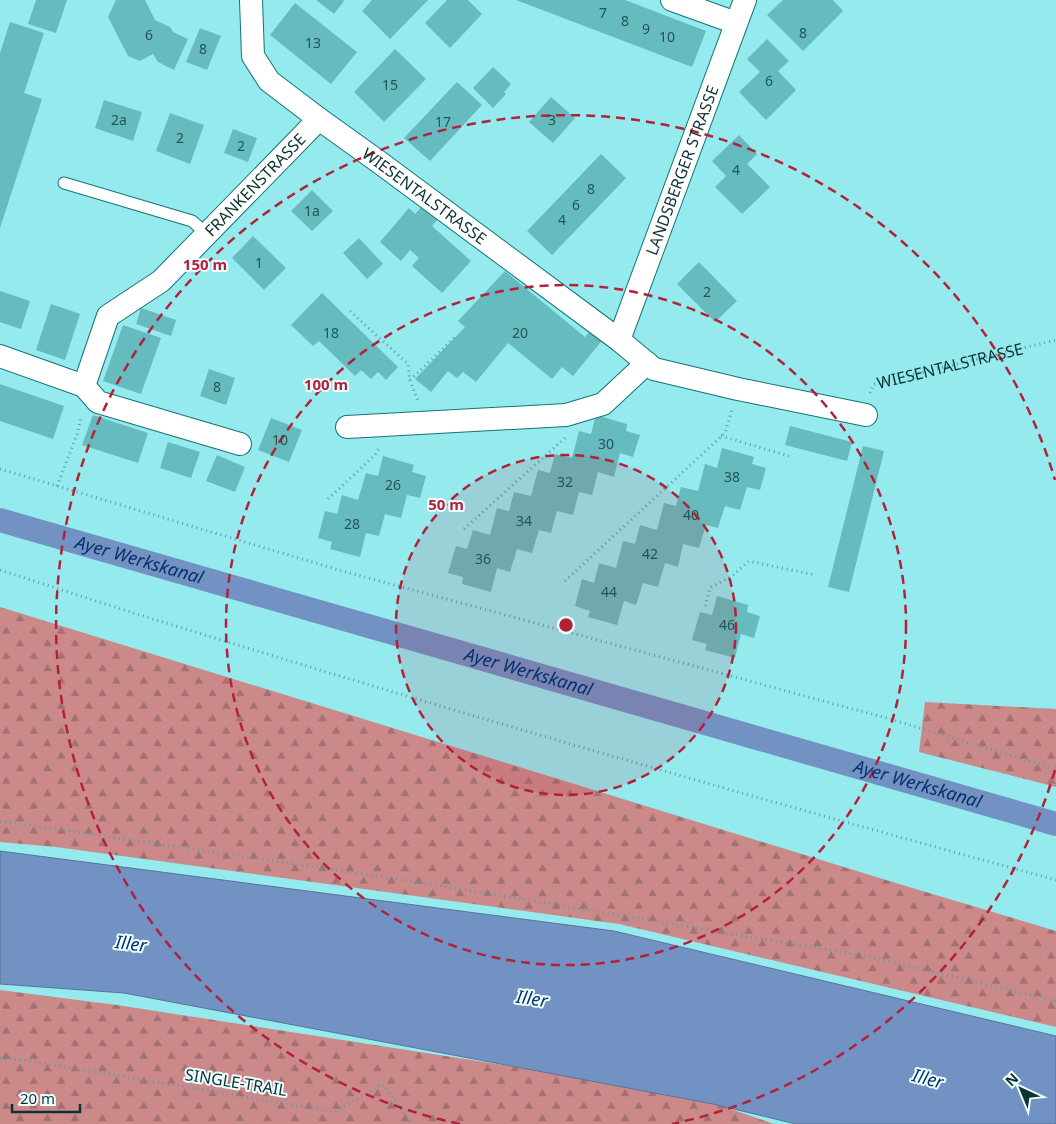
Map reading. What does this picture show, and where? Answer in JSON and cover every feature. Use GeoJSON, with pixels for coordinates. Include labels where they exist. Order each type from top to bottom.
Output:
{"type":"FeatureCollection","features":[{"type":"Feature","properties":{"kind":"street","name":"WIESENTALSTRASSE"},"geometry":{"type":"LineString","coordinates":[[251,0],[253,56],[269,81],[619,340],[654,369],[738,389],[864,414]]}},
{"type":"Feature","properties":{"kind":"street"},"geometry":{"type":"LineString","coordinates":[[672,0],[736,23]]}},
{"type":"Feature","properties":{"kind":"street","name":"LANDSBERGER STRASSE"},"geometry":{"type":"LineString","coordinates":[[619,340],[745,0]]}},
{"type":"Feature","properties":{"kind":"street","name":"FRANKENSTRASSE"},"geometry":{"type":"LineString","coordinates":[[84,386],[108,316],[161,280],[319,119]]}},
{"type":"Feature","properties":{"kind":"street"},"geometry":{"type":"LineString","coordinates":[[0,356],[84,386],[98,402],[240,444]]}},
{"type":"Feature","properties":{"kind":"street"},"geometry":{"type":"LineString","coordinates":[[346,427],[566,415],[603,404],[647,363]]}},
{"type":"Feature","properties":{"kind":"lane"},"geometry":{"type":"LineString","coordinates":[[64,183],[192,222],[207,234]]}},
{"type":"Feature","properties":{"kind":"path"},"geometry":{"type":"LineString","coordinates":[[350,311],[408,364],[410,381],[426,423]]}},
{"type":"Feature","properties":{"kind":"path"},"geometry":{"type":"LineString","coordinates":[[410,381],[455,337]]}},
{"type":"Feature","properties":{"kind":"path","name":"WIESENTALSTRASSE"},"geometry":{"type":"LineString","coordinates":[[864,414],[874,384],[1056,340]]}},
{"type":"Feature","properties":{"kind":"path"},"geometry":{"type":"LineString","coordinates":[[57,486],[78,432],[84,386]]}},
{"type":"Feature","properties":{"kind":"path"},"geometry":{"type":"LineString","coordinates":[[565,581],[725,432],[738,389]]}},
{"type":"Feature","properties":{"kind":"path"},"geometry":{"type":"LineString","coordinates":[[328,499],[374,456],[394,425]]}},
{"type":"Feature","properties":{"kind":"path"},"geometry":{"type":"LineString","coordinates":[[721,436],[789,456]]}},
{"type":"Feature","properties":{"kind":"path"},"geometry":{"type":"LineString","coordinates":[[464,529],[566,437]]}},
{"type":"Feature","properties":{"kind":"path"},"geometry":{"type":"LineString","coordinates":[[0,469],[340,570],[890,719],[1056,769]]}},
{"type":"Feature","properties":{"kind":"path"},"geometry":{"type":"LineString","coordinates":[[705,606],[710,588],[732,576],[749,561],[815,575]]}},
{"type":"Feature","properties":{"kind":"path"},"geometry":{"type":"LineString","coordinates":[[0,570],[178,627],[487,720],[849,824],[1056,880]]}},
{"type":"Feature","properties":{"kind":"path"},"geometry":{"type":"LineString","coordinates":[[0,821],[412,880],[866,956],[1056,1001]]}},
{"type":"Feature","properties":{"kind":"path","name":"SINGLE-TRAIL"},"geometry":{"type":"LineString","coordinates":[[0,1058],[30,1061],[335,1112],[382,1084],[412,1124]]}},
{"type":"Feature","properties":{"kind":"green space"},"geometry":{"type":"Polygon","coordinates":[[[0,607],[1056,931],[1056,1027],[619,924],[56,847],[0,842],[0,607]]]}},
{"type":"Feature","properties":{"kind":"green space"},"geometry":{"type":"Polygon","coordinates":[[[925,702],[1056,709],[1056,787],[919,752],[925,702]]]}},
{"type":"Feature","properties":{"kind":"green space"},"geometry":{"type":"Polygon","coordinates":[[[0,990],[117,1005],[684,1093],[774,1124],[0,1124],[0,990]]]}},
{"type":"Feature","properties":{"kind":"water","name":"Iller"},"geometry":{"type":"Polygon","coordinates":[[[0,851],[614,931],[1056,1036],[1056,1124],[796,1124],[713,1104],[124,993],[0,984],[0,851]]]}},
{"type":"Feature","properties":{"kind":"building"},"geometry":{"type":"Polygon","coordinates":[[[36,0],[67,0],[56,33],[28,24],[36,0]]]}},
{"type":"Feature","properties":{"kind":"building"},"geometry":{"type":"Polygon","coordinates":[[[116,0],[145,0],[155,20],[188,39],[174,70],[158,62],[153,54],[140,61],[128,56],[108,17],[116,0]]]}},
{"type":"Feature","properties":{"kind":"building"},"geometry":{"type":"Polygon","coordinates":[[[316,0],[343,0],[344,1],[334,14],[316,0]]]}},
{"type":"Feature","properties":{"kind":"building"},"geometry":{"type":"Polygon","coordinates":[[[372,0],[428,0],[390,39],[362,11],[372,0]]]}},
{"type":"Feature","properties":{"kind":"building"},"geometry":{"type":"Polygon","coordinates":[[[447,0],[468,0],[482,14],[450,48],[425,23],[447,0]]]}},
{"type":"Feature","properties":{"kind":"building"},"geometry":{"type":"Polygon","coordinates":[[[516,0],[625,0],[706,31],[692,67],[516,0]]]}},
{"type":"Feature","properties":{"kind":"building"},"geometry":{"type":"Polygon","coordinates":[[[783,0],[833,0],[843,11],[803,51],[767,15],[783,0]]]}},
{"type":"Feature","properties":{"kind":"building"},"geometry":{"type":"Polygon","coordinates":[[[295,3],[357,52],[331,84],[270,35],[295,3]]]}},
{"type":"Feature","properties":{"kind":"building"},"geometry":{"type":"Polygon","coordinates":[[[10,22],[44,33],[24,93],[42,99],[0,228],[0,53],[10,22]]]}},
{"type":"Feature","properties":{"kind":"building"},"geometry":{"type":"Polygon","coordinates":[[[200,28],[221,36],[207,70],[186,62],[200,28]]]}},
{"type":"Feature","properties":{"kind":"building"},"geometry":{"type":"Polygon","coordinates":[[[767,39],[789,61],[778,71],[796,90],[766,120],[739,92],[760,72],[747,59],[767,39]]]}},
{"type":"Feature","properties":{"kind":"building"},"geometry":{"type":"Polygon","coordinates":[[[395,49],[426,79],[384,122],[354,92],[395,49]]]}},
{"type":"Feature","properties":{"kind":"building"},"geometry":{"type":"Polygon","coordinates":[[[493,67],[511,84],[504,92],[506,94],[493,108],[473,88],[493,67]]]}},
{"type":"Feature","properties":{"kind":"building"},"geometry":{"type":"Polygon","coordinates":[[[457,82],[482,105],[430,161],[404,138],[457,82]]]}},
{"type":"Feature","properties":{"kind":"building"},"geometry":{"type":"Polygon","coordinates":[[[551,97],[575,118],[553,143],[529,122],[551,97]]]}},
{"type":"Feature","properties":{"kind":"building"},"geometry":{"type":"Polygon","coordinates":[[[104,100],[142,112],[133,141],[95,128],[104,100]]]}},
{"type":"Feature","properties":{"kind":"building"},"geometry":{"type":"Polygon","coordinates":[[[170,113],[204,125],[190,164],[156,151],[170,113]]]}},
{"type":"Feature","properties":{"kind":"building"},"geometry":{"type":"Polygon","coordinates":[[[233,129],[257,138],[248,162],[224,153],[233,129]]]}},
{"type":"Feature","properties":{"kind":"building"},"geometry":{"type":"Polygon","coordinates":[[[739,135],[757,154],[747,164],[770,187],[742,214],[715,187],[726,176],[712,161],[739,135]]]}},
{"type":"Feature","properties":{"kind":"building"},"geometry":{"type":"Polygon","coordinates":[[[601,154],[626,178],[552,255],[527,231],[601,154]]]}},
{"type":"Feature","properties":{"kind":"building"},"geometry":{"type":"Polygon","coordinates":[[[312,190],[333,211],[312,231],[291,211],[312,190]]]}},
{"type":"Feature","properties":{"kind":"building"},"geometry":{"type":"Polygon","coordinates":[[[422,206],[438,219],[432,226],[471,261],[442,293],[412,266],[419,258],[410,250],[401,261],[380,242],[409,208],[415,214],[422,206]]]}},
{"type":"Feature","properties":{"kind":"building"},"geometry":{"type":"Polygon","coordinates":[[[253,236],[286,268],[264,290],[232,258],[253,236]]]}},
{"type":"Feature","properties":{"kind":"building"},"geometry":{"type":"Polygon","coordinates":[[[359,238],[383,264],[367,279],[343,253],[359,238]]]}},
{"type":"Feature","properties":{"kind":"building"},"geometry":{"type":"Polygon","coordinates":[[[699,262],[737,301],[715,322],[677,284],[699,262]]]}},
{"type":"Feature","properties":{"kind":"building"},"geometry":{"type":"Polygon","coordinates":[[[505,271],[585,337],[592,329],[604,338],[573,376],[562,367],[552,379],[508,343],[476,382],[463,372],[457,378],[448,371],[431,392],[415,379],[465,327],[458,321],[505,271]]]}},
{"type":"Feature","properties":{"kind":"building"},"geometry":{"type":"Polygon","coordinates":[[[0,291],[30,301],[21,329],[0,322],[0,291]]]}},
{"type":"Feature","properties":{"kind":"building"},"geometry":{"type":"Polygon","coordinates":[[[322,293],[398,367],[386,380],[378,372],[371,379],[361,370],[355,376],[319,341],[313,346],[291,325],[322,293]]]}},
{"type":"Feature","properties":{"kind":"building"},"geometry":{"type":"Polygon","coordinates":[[[51,304],[80,314],[65,360],[36,350],[51,304]]]}},
{"type":"Feature","properties":{"kind":"building"},"geometry":{"type":"Polygon","coordinates":[[[141,308],[176,320],[171,336],[136,324],[141,308]]]}},
{"type":"Feature","properties":{"kind":"building"},"geometry":{"type":"Polygon","coordinates":[[[123,325],[161,338],[141,394],[103,381],[123,325]]]}},
{"type":"Feature","properties":{"kind":"building"},"geometry":{"type":"Polygon","coordinates":[[[209,369],[235,378],[226,405],[200,396],[209,369]]]}},
{"type":"Feature","properties":{"kind":"building"},"geometry":{"type":"Polygon","coordinates":[[[0,384],[64,406],[53,439],[0,421],[0,384]]]}},
{"type":"Feature","properties":{"kind":"building"},"geometry":{"type":"Polygon","coordinates":[[[93,415],[148,433],[138,463],[82,445],[93,415]]]}},
{"type":"Feature","properties":{"kind":"building"},"geometry":{"type":"Polygon","coordinates":[[[596,415],[627,424],[626,431],[640,435],[633,457],[620,453],[614,477],[598,472],[592,495],[579,492],[573,515],[557,511],[551,533],[539,530],[532,553],[517,549],[510,572],[497,568],[491,592],[462,584],[463,577],[448,573],[456,546],[467,549],[473,530],[490,535],[497,508],[509,511],[514,492],[531,496],[538,470],[550,473],[555,454],[572,458],[579,431],[591,434],[596,415]]]}},
{"type":"Feature","properties":{"kind":"building"},"geometry":{"type":"Polygon","coordinates":[[[271,418],[302,430],[289,462],[258,450],[271,418]]]}},
{"type":"Feature","properties":{"kind":"building"},"geometry":{"type":"Polygon","coordinates":[[[790,426],[852,442],[847,461],[785,445],[790,426]]]}},
{"type":"Feature","properties":{"kind":"building"},"geometry":{"type":"Polygon","coordinates":[[[168,442],[200,452],[191,478],[160,468],[168,442]]]}},
{"type":"Feature","properties":{"kind":"building"},"geometry":{"type":"Polygon","coordinates":[[[863,446],[884,451],[849,592],[828,587],[863,446]]]}},
{"type":"Feature","properties":{"kind":"building"},"geometry":{"type":"Polygon","coordinates":[[[722,448],[754,457],[752,464],[766,468],[760,490],[747,487],[740,510],[725,506],[718,528],[706,525],[699,548],[683,544],[678,567],[665,563],[658,587],[643,583],[636,605],[624,601],[617,625],[588,617],[590,611],[575,606],[582,579],[594,583],[599,563],[616,568],[623,541],[635,544],[640,525],[657,530],[664,503],[676,506],[681,487],[698,491],[705,464],[717,468],[722,448]]]}},
{"type":"Feature","properties":{"kind":"building"},"geometry":{"type":"Polygon","coordinates":[[[217,455],[245,467],[235,492],[206,481],[217,455]]]}},
{"type":"Feature","properties":{"kind":"building"},"geometry":{"type":"Polygon","coordinates":[[[383,456],[414,465],[412,472],[426,476],[420,498],[407,495],[401,518],[385,514],[379,536],[366,533],[360,557],[330,549],[332,542],[318,538],[325,511],[337,514],[342,495],[358,500],[366,473],[378,476],[383,456]]]}},
{"type":"Feature","properties":{"kind":"building"},"geometry":{"type":"Polygon","coordinates":[[[717,596],[748,605],[747,612],[760,616],[754,638],[741,634],[735,658],[705,650],[707,644],[692,640],[700,612],[712,615],[717,596]]]}},
{"type":"Feature","properties":{"kind":"waterway","name":"Ayer Werkskanal"},"geometry":{"type":"LineString","coordinates":[[0,520],[1056,824]]}}]}
